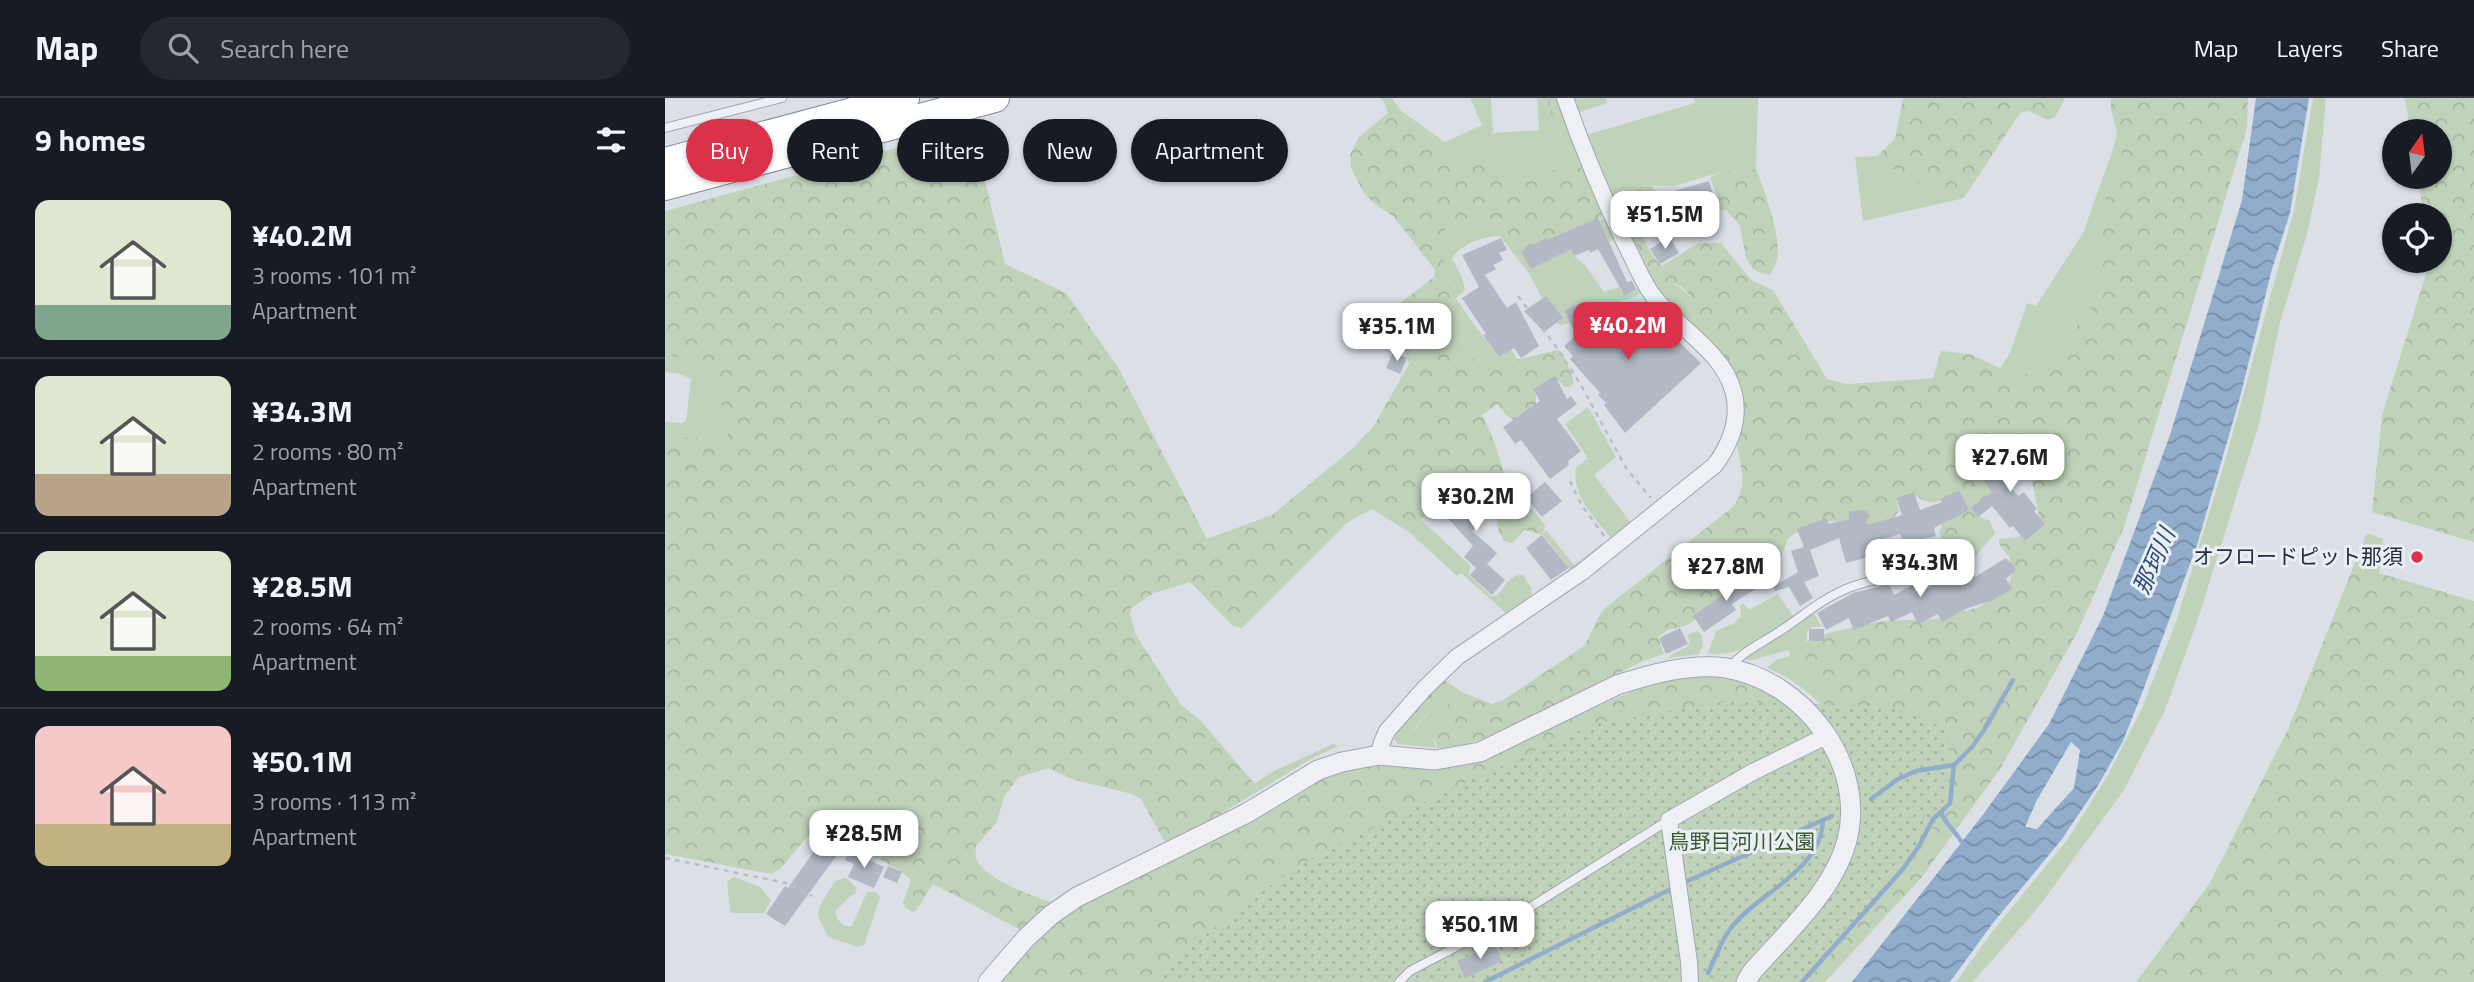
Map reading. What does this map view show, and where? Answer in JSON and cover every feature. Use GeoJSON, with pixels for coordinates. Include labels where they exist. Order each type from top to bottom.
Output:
{"type":"FeatureCollection","features":[{"type":"Feature","properties":{"kind":"highway"},"geometry":{"type":"LineString","coordinates":[[665,162],[905,98]]}},
{"type":"Feature","properties":{"kind":"highway"},"geometry":{"type":"LineString","coordinates":[[665,186],[995,98]]}},
{"type":"Feature","properties":{"kind":"street"},"geometry":{"type":"LineString","coordinates":[[1379,755],[1387,732],[1424,689],[1457,657],[1582,572],[1715,465],[1730,442],[1735,419],[1733,391],[1728,376],[1717,360],[1661,305],[1644,281],[1590,164],[1565,98]]}},
{"type":"Feature","properties":{"kind":"street"},"geometry":{"type":"LineString","coordinates":[[988,982],[1026,938],[1051,915],[1077,897],[1247,813],[1318,770],[1379,755],[1435,761],[1480,752],[1617,685],[1701,666],[1728,668],[1784,692],[1810,714],[1828,735],[1841,761],[1849,786],[1851,808],[1847,838],[1839,865],[1827,885],[1746,982]]}},
{"type":"Feature","properties":{"kind":"street"},"geometry":{"type":"LineString","coordinates":[[1690,982],[1669,820],[1751,773],[1828,735]]}},
{"type":"Feature","properties":{"kind":"lane"},"geometry":{"type":"LineString","coordinates":[[665,128],[782,98]]}},
{"type":"Feature","properties":{"kind":"lane"},"geometry":{"type":"LineString","coordinates":[[1728,668],[1737,658],[1830,596],[1854,586],[1908,572]]}},
{"type":"Feature","properties":{"kind":"lane"},"geometry":{"type":"LineString","coordinates":[[1399,982],[1410,971],[1521,913],[1669,820]]}},
{"type":"Feature","properties":{"kind":"path"},"geometry":{"type":"LineString","coordinates":[[1518,296],[1581,385],[1626,468],[1660,509]]}},
{"type":"Feature","properties":{"kind":"path"},"geometry":{"type":"LineString","coordinates":[[1570,481],[1582,506],[1612,547]]}},
{"type":"Feature","properties":{"kind":"path"},"geometry":{"type":"LineString","coordinates":[[665,859],[786,883],[811,896]]}},
{"type":"Feature","properties":{"kind":"green space"},"geometry":{"type":"Polygon","coordinates":[[[1379,98],[1392,98],[1401,111],[1445,142],[1482,125],[1470,98],[1491,98],[1493,133],[1539,130],[1537,98],[1561,98],[1585,167],[1515,175],[1453,154],[1408,119],[1388,113],[1383,100],[1379,98]]]}},
{"type":"Feature","properties":{"kind":"green space"},"geometry":{"type":"Polygon","coordinates":[[[1571,98],[1606,98],[1607,103],[1578,113],[1586,135],[1695,103],[1694,98],[1758,98],[1756,169],[1725,171],[1674,186],[1644,185],[1617,192],[1607,189],[1571,98]]]}},
{"type":"Feature","properties":{"kind":"green space"},"geometry":{"type":"Polygon","coordinates":[[[1903,98],[2065,98],[2055,117],[2048,120],[2028,111],[2020,113],[1964,198],[1952,201],[1883,163],[1877,156],[1895,139],[1903,98]]]}},
{"type":"Feature","properties":{"kind":"green space"},"geometry":{"type":"Polygon","coordinates":[[[2111,98],[2248,98],[2247,128],[2124,527],[2077,633],[2000,769],[1922,877],[1825,982],[1782,982],[1824,707],[1818,679],[1805,661],[1805,642],[1828,633],[1882,621],[1935,619],[1980,607],[2011,580],[2010,558],[1999,544],[1999,539],[2018,537],[2040,521],[2030,471],[2003,446],[1991,454],[1994,470],[1989,485],[1998,495],[1993,507],[1988,506],[1977,513],[1983,521],[1974,533],[1971,552],[1961,561],[1948,545],[1944,544],[1939,532],[1953,496],[1935,502],[1917,496],[1896,500],[1899,511],[1882,524],[1815,524],[1788,538],[1782,556],[1764,576],[1751,577],[1732,587],[1728,594],[1688,625],[1668,630],[1658,637],[1664,654],[1643,661],[1491,736],[1465,745],[1437,748],[1433,729],[1452,698],[1462,692],[1492,704],[1503,700],[1584,646],[1604,609],[1734,506],[1739,497],[1742,475],[1736,433],[1738,387],[1731,368],[1712,346],[1689,326],[1691,306],[1684,289],[1679,285],[1669,284],[1654,286],[1624,235],[1636,230],[1662,266],[1698,243],[1721,243],[1751,280],[1773,290],[1827,379],[1848,384],[1933,378],[1941,351],[1970,354],[2019,377],[2048,364],[2103,291],[2094,232],[2122,152],[2111,109],[2111,98]]]}},
{"type":"Feature","properties":{"kind":"green space"},"geometry":{"type":"Polygon","coordinates":[[[2313,98],[2326,98],[2319,178],[2307,234],[2280,322],[2259,424],[2198,619],[2165,710],[2124,790],[2037,909],[1973,982],[1956,982],[1992,932],[2068,839],[2108,775],[2142,708],[2176,622],[2225,461],[2294,210],[2313,98]]]}},
{"type":"Feature","properties":{"kind":"green space"},"geometry":{"type":"Polygon","coordinates":[[[2405,98],[2474,98],[2474,542],[2372,512],[2382,415],[2426,273],[2452,273],[2452,203],[2422,203],[2419,189],[2452,189],[2452,119],[2408,119],[2405,98]]]}},
{"type":"Feature","properties":{"kind":"green space"},"geometry":{"type":"Polygon","coordinates":[[[1388,113],[1408,119],[1453,154],[1515,174],[1585,167],[1601,184],[1611,190],[1623,191],[1652,186],[1661,200],[1675,211],[1677,223],[1659,231],[1641,228],[1637,202],[1521,253],[1515,250],[1503,228],[1471,227],[1459,221],[1446,228],[1441,251],[1457,282],[1450,297],[1412,316],[1395,307],[1434,277],[1435,270],[1394,217],[1364,193],[1351,168],[1350,155],[1359,137],[1388,113]]]}},
{"type":"Feature","properties":{"kind":"green space"},"geometry":{"type":"Polygon","coordinates":[[[2117,132],[2122,152],[2097,223],[2103,291],[2048,364],[2019,377],[2000,368],[2010,353],[2027,303],[2036,306],[2083,233],[2117,132]]]}},
{"type":"Feature","properties":{"kind":"green space"},"geometry":{"type":"Polygon","coordinates":[[[897,148],[897,182],[985,182],[1005,264],[1066,293],[1119,369],[1207,539],[1272,515],[1351,450],[1373,427],[1409,364],[1429,346],[1495,365],[1558,350],[1563,353],[1574,382],[1570,387],[1564,387],[1561,382],[1550,380],[1536,389],[1536,407],[1514,420],[1505,414],[1498,404],[1482,415],[1510,489],[1507,495],[1501,497],[1483,477],[1473,479],[1443,498],[1409,532],[1372,509],[1348,522],[1242,628],[1233,626],[1190,582],[1154,593],[1131,608],[1130,615],[1136,635],[1181,705],[1200,720],[1260,790],[1166,844],[1141,799],[1132,794],[1071,779],[1048,768],[1019,777],[1004,797],[997,822],[976,846],[976,858],[982,867],[1003,883],[1069,908],[1318,777],[1363,762],[1481,759],[1632,691],[1676,679],[1712,675],[1746,683],[1770,694],[1790,710],[1677,982],[995,982],[1032,936],[933,884],[916,911],[912,912],[903,902],[911,880],[883,861],[843,842],[822,836],[807,837],[780,869],[771,874],[665,854],[665,436],[727,439],[728,431],[714,377],[707,364],[665,354],[665,211],[787,178],[787,182],[883,182],[883,151],[897,148]]]}},
{"type":"Feature","properties":{"kind":"green space"},"geometry":{"type":"Polygon","coordinates":[[[1877,156],[1883,163],[1952,201],[1863,221],[1855,157],[1877,156]]]}},
{"type":"Feature","properties":{"kind":"green space"},"geometry":{"type":"Polygon","coordinates":[[[1756,169],[1777,240],[1777,259],[1770,275],[1752,268],[1746,258],[1740,226],[1719,202],[1710,177],[1725,171],[1756,169]]]}},
{"type":"Feature","properties":{"kind":"green space"},"geometry":{"type":"Polygon","coordinates":[[[1719,202],[1727,209],[1677,223],[1678,215],[1719,202]]]}},
{"type":"Feature","properties":{"kind":"green space"},"geometry":{"type":"Polygon","coordinates":[[[1617,212],[1620,220],[1640,214],[1641,228],[1608,242],[1598,221],[1617,212]]]}},
{"type":"Feature","properties":{"kind":"green space"},"geometry":{"type":"Polygon","coordinates":[[[1459,221],[1471,227],[1503,228],[1515,250],[1564,235],[1574,256],[1585,265],[1604,292],[1619,287],[1625,295],[1641,286],[1642,290],[1638,295],[1589,313],[1583,301],[1564,310],[1570,322],[1561,326],[1557,323],[1562,318],[1546,296],[1542,298],[1528,272],[1500,236],[1480,239],[1461,249],[1452,258],[1462,277],[1465,290],[1456,298],[1499,357],[1511,349],[1518,360],[1495,365],[1429,347],[1409,364],[1395,307],[1401,312],[1457,282],[1444,262],[1441,244],[1446,228],[1459,221]]]}},
{"type":"Feature","properties":{"kind":"green space"},"geometry":{"type":"Polygon","coordinates":[[[1670,283],[1688,295],[1692,305],[1689,326],[1654,286],[1670,283]]]}},
{"type":"Feature","properties":{"kind":"green space"},"geometry":{"type":"Polygon","coordinates":[[[665,354],[707,363],[714,377],[728,431],[727,439],[665,436],[665,422],[686,421],[691,379],[665,372],[665,354]]]}},
{"type":"Feature","properties":{"kind":"green space"},"geometry":{"type":"Polygon","coordinates":[[[1588,407],[1616,457],[1594,475],[1631,523],[1611,538],[1592,514],[1577,488],[1576,468],[1588,458],[1565,424],[1588,407]]]}},
{"type":"Feature","properties":{"kind":"green space"},"geometry":{"type":"Polygon","coordinates":[[[1512,499],[1528,503],[1545,525],[1543,535],[1525,530],[1512,543],[1504,541],[1497,518],[1512,499]]]}},
{"type":"Feature","properties":{"kind":"green space"},"geometry":{"type":"Polygon","coordinates":[[[1982,518],[1990,521],[1995,534],[1968,563],[1945,572],[1941,564],[1956,557],[1961,561],[1974,533],[1983,521],[1982,518]]]}},
{"type":"Feature","properties":{"kind":"green space"},"geometry":{"type":"Polygon","coordinates":[[[1421,520],[1470,565],[1469,574],[1491,596],[1497,596],[1511,579],[1523,575],[1532,589],[1531,596],[1506,613],[1461,573],[1457,576],[1409,532],[1421,520]]]}},
{"type":"Feature","properties":{"kind":"green space"},"geometry":{"type":"Polygon","coordinates":[[[1546,530],[1574,565],[1605,544],[1571,570],[1543,535],[1546,530]]]}},
{"type":"Feature","properties":{"kind":"green space"},"geometry":{"type":"Polygon","coordinates":[[[2367,533],[2383,539],[2379,573],[2474,601],[2474,982],[2136,982],[2210,883],[2289,727],[2367,533]]]}},
{"type":"Feature","properties":{"kind":"green space"},"geometry":{"type":"Polygon","coordinates":[[[1778,594],[1793,616],[1764,638],[1742,649],[1720,654],[1708,653],[1716,631],[1734,623],[1741,616],[1740,606],[1743,603],[1749,610],[1778,594]]]}},
{"type":"Feature","properties":{"kind":"green space"},"geometry":{"type":"Polygon","coordinates":[[[1812,610],[1822,627],[1813,627],[1807,631],[1805,661],[1818,679],[1824,707],[1797,684],[1767,668],[1776,660],[1790,656],[1789,650],[1744,660],[1812,610]]]}},
{"type":"Feature","properties":{"kind":"green space"},"geometry":{"type":"Polygon","coordinates":[[[1697,631],[1702,636],[1703,645],[1699,654],[1669,658],[1687,647],[1690,642],[1687,635],[1697,631]]]}},
{"type":"Feature","properties":{"kind":"green space"},"geometry":{"type":"Polygon","coordinates":[[[1444,679],[1453,686],[1411,732],[1402,725],[1444,679]]]}},
{"type":"Feature","properties":{"kind":"green space"},"geometry":{"type":"Polygon","coordinates":[[[1453,686],[1462,692],[1452,698],[1434,741],[1436,748],[1397,744],[1394,738],[1402,725],[1412,732],[1453,686]]]}},
{"type":"Feature","properties":{"kind":"green space","name":"鳥野目河川公園"},"geometry":{"type":"Polygon","coordinates":[[[1729,701],[1891,707],[1949,729],[1948,791],[1937,820],[1915,858],[1806,982],[1154,982],[1167,963],[1297,866],[1449,790],[1593,724],[1729,701]]]}},
{"type":"Feature","properties":{"kind":"green space"},"geometry":{"type":"Polygon","coordinates":[[[1335,743],[1337,747],[1314,757],[1260,790],[1255,783],[1274,771],[1335,743]]]}},
{"type":"Feature","properties":{"kind":"green space"},"geometry":{"type":"Polygon","coordinates":[[[734,877],[760,887],[771,900],[764,913],[730,913],[727,881],[734,877]]]}},
{"type":"Feature","properties":{"kind":"green space"},"geometry":{"type":"Polygon","coordinates":[[[846,878],[857,888],[855,894],[836,910],[837,919],[845,926],[852,926],[867,892],[876,892],[880,897],[864,945],[858,947],[828,937],[818,916],[819,907],[835,881],[846,878]]]}},
{"type":"Feature","properties":{"kind":"water","name":"那珂川"},"geometry":{"type":"Polygon","coordinates":[[[2256,98],[2309,98],[2290,213],[2272,269],[2239,401],[2197,545],[2123,741],[2099,784],[2062,839],[1993,923],[1950,982],[1852,982],[1982,816],[2049,724],[2103,616],[2170,435],[2242,200],[2256,98]],[[2071,742],[2037,800],[2025,827],[2037,829],[2074,788],[2080,750],[2071,742]]]}},
{"type":"Feature","properties":{"kind":"building"},"geometry":{"type":"Polygon","coordinates":[[[1709,181],[1715,200],[1680,211],[1674,191],[1709,181]]]}},
{"type":"Feature","properties":{"kind":"building"},"geometry":{"type":"Polygon","coordinates":[[[1638,199],[1642,212],[1625,218],[1619,205],[1638,199]]]}},
{"type":"Feature","properties":{"kind":"building"},"geometry":{"type":"Polygon","coordinates":[[[1598,218],[1627,282],[1632,281],[1636,289],[1625,296],[1598,249],[1574,256],[1571,249],[1531,269],[1521,251],[1546,238],[1547,240],[1598,218]]]}},
{"type":"Feature","properties":{"kind":"building"},"geometry":{"type":"Polygon","coordinates":[[[1670,237],[1679,253],[1660,264],[1650,249],[1670,237]]]}},
{"type":"Feature","properties":{"kind":"building"},"geometry":{"type":"Polygon","coordinates":[[[1501,238],[1507,250],[1499,253],[1503,260],[1493,265],[1496,269],[1485,275],[1507,308],[1516,302],[1539,346],[1521,358],[1514,348],[1499,357],[1462,298],[1479,287],[1462,255],[1501,238]]]}},
{"type":"Feature","properties":{"kind":"building"},"geometry":{"type":"Polygon","coordinates":[[[1546,296],[1563,318],[1544,332],[1524,311],[1546,296]]]}},
{"type":"Feature","properties":{"kind":"building"},"geometry":{"type":"Polygon","coordinates":[[[1584,301],[1599,333],[1625,308],[1639,323],[1649,314],[1701,363],[1625,433],[1604,405],[1606,403],[1598,395],[1600,393],[1570,359],[1573,356],[1564,346],[1576,335],[1564,310],[1584,301]]]}},
{"type":"Feature","properties":{"kind":"building"},"geometry":{"type":"Polygon","coordinates":[[[1393,352],[1407,358],[1400,374],[1386,368],[1393,352]]]}},
{"type":"Feature","properties":{"kind":"building"},"geometry":{"type":"Polygon","coordinates":[[[1555,376],[1567,399],[1571,396],[1577,404],[1557,419],[1581,451],[1568,461],[1569,465],[1550,479],[1521,440],[1515,444],[1503,427],[1540,401],[1533,389],[1555,376]]]}},
{"type":"Feature","properties":{"kind":"building"},"geometry":{"type":"Polygon","coordinates":[[[2010,435],[2029,464],[2004,480],[2018,496],[2024,492],[2045,524],[2025,541],[1992,506],[1978,517],[1971,508],[1992,492],[1984,481],[2006,465],[1994,446],[2010,435]]]}},
{"type":"Feature","properties":{"kind":"building"},"geometry":{"type":"Polygon","coordinates":[[[1481,482],[1499,502],[1479,520],[1482,523],[1472,531],[1497,553],[1487,564],[1505,580],[1492,595],[1470,575],[1476,568],[1464,557],[1473,546],[1445,515],[1447,513],[1443,509],[1459,495],[1463,499],[1481,482]]]}},
{"type":"Feature","properties":{"kind":"building"},"geometry":{"type":"Polygon","coordinates":[[[1545,482],[1562,501],[1542,517],[1526,498],[1545,482]]]}},
{"type":"Feature","properties":{"kind":"building"},"geometry":{"type":"Polygon","coordinates":[[[1959,490],[1969,510],[1934,528],[1936,536],[1904,544],[1900,534],[1880,540],[1882,549],[1867,553],[1868,557],[1846,563],[1839,538],[1810,550],[1819,576],[1804,582],[1813,598],[1800,606],[1789,587],[1775,591],[1773,587],[1798,572],[1791,551],[1804,547],[1797,529],[1826,518],[1829,524],[1849,519],[1849,511],[1867,510],[1867,525],[1902,515],[1896,498],[1914,492],[1920,510],[1942,502],[1940,499],[1959,490]]]}},
{"type":"Feature","properties":{"kind":"building"},"geometry":{"type":"Polygon","coordinates":[[[1542,535],[1569,568],[1551,580],[1526,548],[1542,535]]]}},
{"type":"Feature","properties":{"kind":"building"},"geometry":{"type":"Polygon","coordinates":[[[1966,539],[1970,548],[1941,562],[1937,553],[1966,539]]]}},
{"type":"Feature","properties":{"kind":"building"},"geometry":{"type":"Polygon","coordinates":[[[2006,558],[2016,569],[2006,579],[2012,589],[1942,622],[1938,614],[1918,624],[1912,612],[1891,622],[1888,616],[1854,630],[1849,618],[1826,630],[1817,613],[1853,593],[1889,584],[1894,595],[1920,581],[1924,590],[1948,577],[1952,585],[1974,575],[1975,577],[2006,558]]]}},
{"type":"Feature","properties":{"kind":"building"},"geometry":{"type":"Polygon","coordinates":[[[1751,572],[1760,586],[1732,604],[1736,610],[1704,632],[1693,616],[1751,572]]]}},
{"type":"Feature","properties":{"kind":"building"},"geometry":{"type":"Polygon","coordinates":[[[1680,628],[1688,644],[1666,654],[1659,638],[1680,628]]]}},
{"type":"Feature","properties":{"kind":"building"},"geometry":{"type":"Polygon","coordinates":[[[1809,629],[1824,629],[1824,641],[1809,641],[1809,629]]]}},
{"type":"Feature","properties":{"kind":"building"},"geometry":{"type":"Polygon","coordinates":[[[820,843],[837,855],[785,926],[766,914],[820,843]]]}},
{"type":"Feature","properties":{"kind":"building"},"geometry":{"type":"Polygon","coordinates":[[[850,851],[884,867],[874,888],[848,877],[854,864],[845,860],[850,851]]]}},
{"type":"Feature","properties":{"kind":"building"},"geometry":{"type":"Polygon","coordinates":[[[888,866],[902,872],[897,883],[883,877],[888,866]]]}},
{"type":"Feature","properties":{"kind":"building"},"geometry":{"type":"Polygon","coordinates":[[[1495,944],[1502,961],[1465,978],[1457,961],[1495,944]]]}},
{"type":"Feature","properties":{"kind":"waterway"},"geometry":{"type":"LineString","coordinates":[[1961,841],[1941,812],[1950,803],[1954,765],[1984,730],[2013,680]]}},
{"type":"Feature","properties":{"kind":"waterway"},"geometry":{"type":"LineString","coordinates":[[1871,799],[1898,779],[1916,771],[1954,765]]}},
{"type":"Feature","properties":{"kind":"waterway"},"geometry":{"type":"LineString","coordinates":[[1802,982],[1902,870],[1933,819],[1941,812]]}},
{"type":"Feature","properties":{"kind":"waterway"},"geometry":{"type":"LineString","coordinates":[[1683,883],[1832,816]]}},
{"type":"Feature","properties":{"kind":"waterway"},"geometry":{"type":"LineString","coordinates":[[1708,973],[1730,929],[1800,868],[1812,854],[1820,838],[1823,820]]}},
{"type":"Feature","properties":{"kind":"waterway"},"geometry":{"type":"LineString","coordinates":[[1485,982],[1675,887]]}},
{"type":"Feature","properties":{"kind":"place","name":"オフロードピット那須"},"geometry":{"type":"Point","coordinates":[2417,557]}}]}
